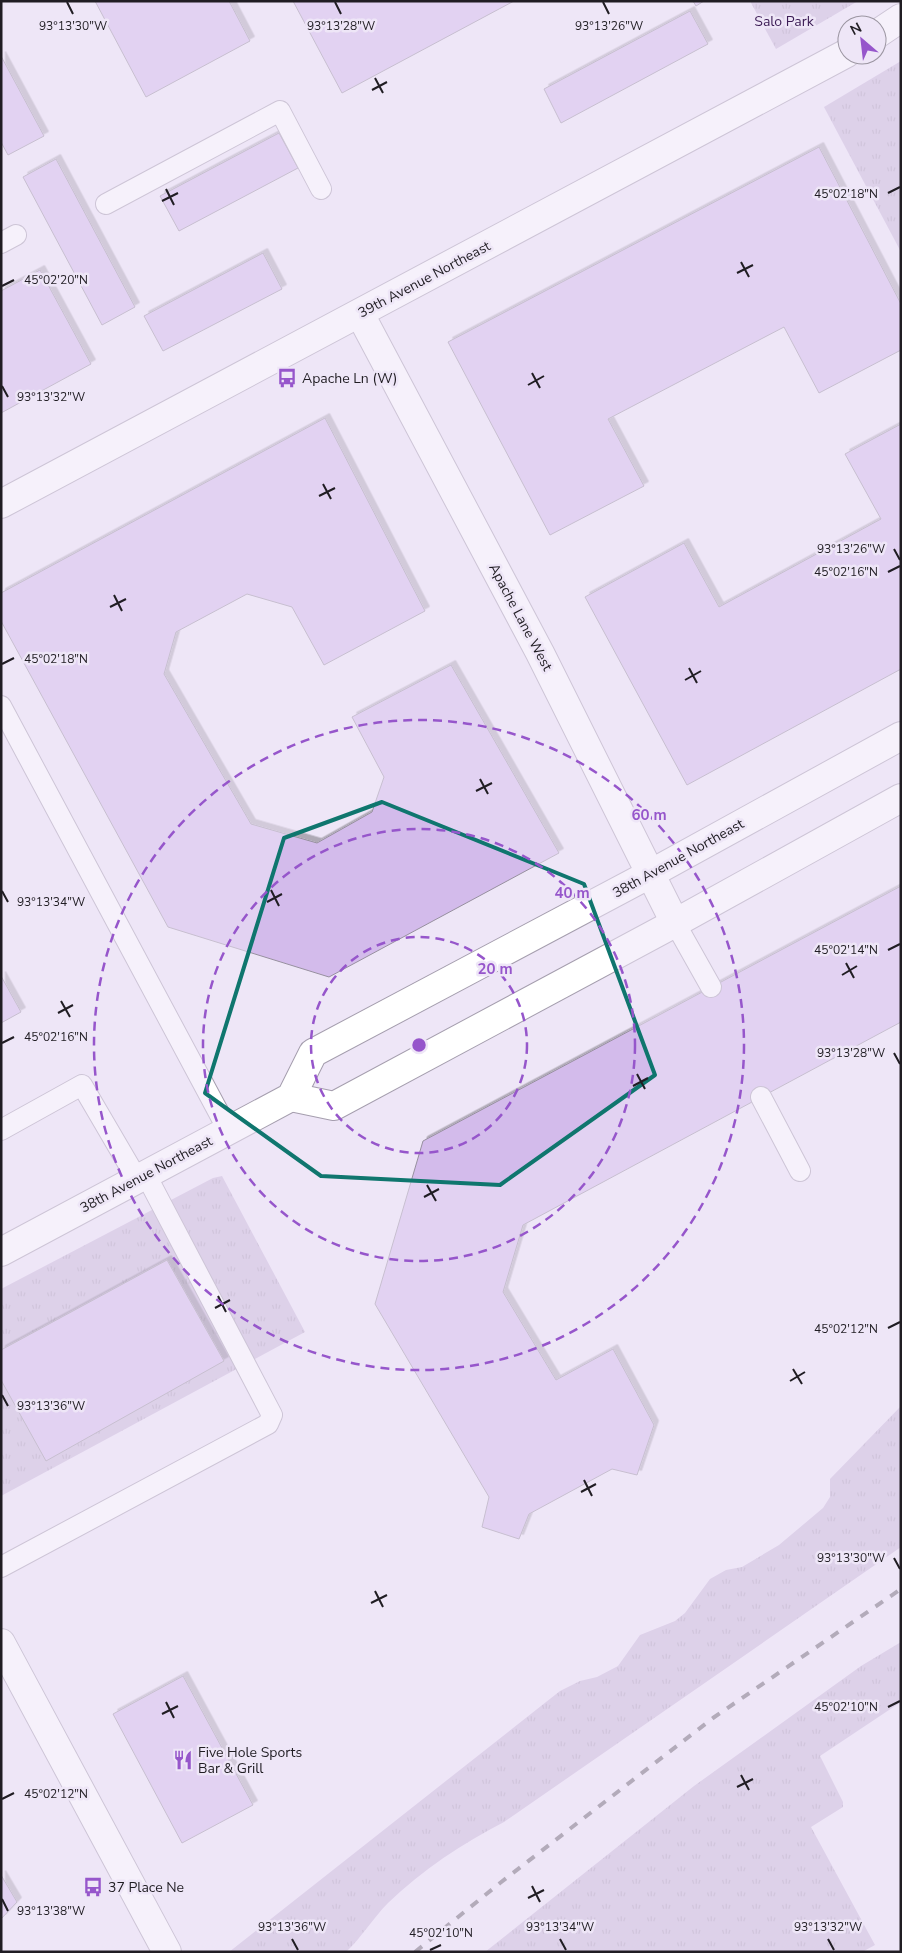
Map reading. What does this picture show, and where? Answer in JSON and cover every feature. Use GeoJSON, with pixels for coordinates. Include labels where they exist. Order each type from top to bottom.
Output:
{"type":"FeatureCollection","features":[{"type":"Feature","properties":{"kind":"street"},"geometry":{"type":"LineString","coordinates":[[887,27],[901,18]]}},
{"type":"Feature","properties":{"kind":"street","name":"39th Avenue Northeast"},"geometry":{"type":"LineString","coordinates":[[1,504],[837,58]]}},
{"type":"Feature","properties":{"kind":"street","name":"Apache Lane West"},"geometry":{"type":"LineString","coordinates":[[360,314],[540,653],[676,923]]}},
{"type":"Feature","properties":{"kind":"street","name":"38th Avenue Northeast"},"geometry":{"type":"LineString","coordinates":[[1,1252],[291,1097],[313,1052],[650,874],[901,736]]}},
{"type":"Feature","properties":{"kind":"street"},"geometry":{"type":"LineString","coordinates":[[291,1097],[334,1106],[676,923],[901,798]]}},
{"type":"Feature","properties":{"kind":"street"},"geometry":{"type":"LineString","coordinates":[[5,1659],[160,1948]]}},
{"type":"Feature","properties":{"kind":"lane"},"geometry":{"type":"LineString","coordinates":[[106,204],[280,111],[321,189]]}},
{"type":"Feature","properties":{"kind":"lane"},"geometry":{"type":"LineString","coordinates":[[1,706],[228,1130]]}},
{"type":"Feature","properties":{"kind":"lane"},"geometry":{"type":"LineString","coordinates":[[676,923],[711,987]]}},
{"type":"Feature","properties":{"kind":"lane"},"geometry":{"type":"LineString","coordinates":[[1,1130],[82,1085],[141,1177],[272,1415],[268,1424],[1,1567]]}},
{"type":"Feature","properties":{"kind":"lane"},"geometry":{"type":"LineString","coordinates":[[761,1098],[800,1171]]}},
{"type":"Feature","properties":{"kind":"highlighted area"},"geometry":{"type":"Polygon","coordinates":[[[382,802],[584,884],[655,1075],[500,1185],[321,1176],[205,1093],[284,838],[382,802]]]}},
{"type":"Feature","properties":{"kind":"green space","name":"Salo Park"},"geometry":{"type":"Polygon","coordinates":[[[750,1],[858,1],[776,49],[750,1]]]}},
{"type":"Feature","properties":{"kind":"green space"},"geometry":{"type":"Polygon","coordinates":[[[901,61],[901,252],[824,107],[901,61]]]}},
{"type":"Feature","properties":{"kind":"green space"},"geometry":{"type":"Polygon","coordinates":[[[222,1176],[305,1332],[1,1496],[1,1289],[213,1178],[222,1176]]]}},
{"type":"Feature","properties":{"kind":"green space"},"geometry":{"type":"Polygon","coordinates":[[[901,1406],[901,1547],[504,1822],[458,1848],[429,1868],[388,1903],[346,1952],[229,1952],[560,1691],[580,1681],[597,1677],[618,1666],[640,1635],[675,1621],[685,1613],[710,1579],[726,1570],[742,1567],[779,1545],[823,1508],[830,1497],[830,1479],[901,1406]]]}},
{"type":"Feature","properties":{"kind":"green space"},"geometry":{"type":"Polygon","coordinates":[[[901,1642],[901,1702],[820,1756],[843,1802],[843,1807],[811,1827],[875,1945],[862,1952],[485,1952],[694,1786],[861,1666],[901,1642]]]}},
{"type":"Feature","properties":{"kind":"building"},"geometry":{"type":"Polygon","coordinates":[[[95,1],[229,1],[250,41],[146,97],[95,1]]]}},
{"type":"Feature","properties":{"kind":"building"},"geometry":{"type":"Polygon","coordinates":[[[293,1],[514,1],[342,93],[293,1]]]}},
{"type":"Feature","properties":{"kind":"building"},"geometry":{"type":"Polygon","coordinates":[[[693,1],[704,1],[696,6],[693,1]]]}},
{"type":"Feature","properties":{"kind":"building"},"geometry":{"type":"Polygon","coordinates":[[[690,11],[708,44],[561,123],[544,89],[690,11]]]}},
{"type":"Feature","properties":{"kind":"building"},"geometry":{"type":"Polygon","coordinates":[[[1,56],[44,136],[8,155],[1,142],[1,56]]]}},
{"type":"Feature","properties":{"kind":"building"},"geometry":{"type":"Polygon","coordinates":[[[279,133],[298,168],[179,231],[160,196],[279,133]]]}},
{"type":"Feature","properties":{"kind":"building"},"geometry":{"type":"Polygon","coordinates":[[[819,147],[901,304],[901,350],[819,393],[784,327],[608,419],[644,486],[550,535],[448,342],[819,147]]]}},
{"type":"Feature","properties":{"kind":"building"},"geometry":{"type":"Polygon","coordinates":[[[56,159],[135,307],[102,325],[23,177],[56,159]]]}},
{"type":"Feature","properties":{"kind":"building"},"geometry":{"type":"Polygon","coordinates":[[[263,253],[282,289],[163,351],[144,316],[263,253]]]}},
{"type":"Feature","properties":{"kind":"building"},"geometry":{"type":"Polygon","coordinates":[[[40,270],[91,364],[1,413],[1,291],[40,270]]]}},
{"type":"Feature","properties":{"kind":"building"},"geometry":{"type":"Polygon","coordinates":[[[325,418],[425,611],[324,665],[292,607],[247,594],[176,632],[164,674],[251,824],[317,843],[372,812],[384,777],[352,717],[451,665],[559,853],[329,977],[168,927],[1,621],[1,593],[325,418]]]}},
{"type":"Feature","properties":{"kind":"building"},"geometry":{"type":"Polygon","coordinates":[[[901,424],[901,669],[687,785],[585,597],[684,543],[719,607],[881,519],[845,454],[901,424]]]}},
{"type":"Feature","properties":{"kind":"building"},"geometry":{"type":"Polygon","coordinates":[[[901,886],[901,1022],[523,1225],[503,1292],[556,1380],[613,1349],[654,1425],[637,1475],[612,1469],[529,1514],[519,1539],[482,1527],[489,1497],[375,1304],[423,1141],[901,886]]]}},
{"type":"Feature","properties":{"kind":"building"},"geometry":{"type":"Polygon","coordinates":[[[1,976],[21,1012],[1,1023],[1,976]]]}},
{"type":"Feature","properties":{"kind":"building"},"geometry":{"type":"Polygon","coordinates":[[[167,1260],[224,1361],[46,1461],[1,1380],[1,1350],[167,1260]]]}},
{"type":"Feature","properties":{"kind":"building","name":"Five Hole Sports Bar & Grill"},"geometry":{"type":"Polygon","coordinates":[[[183,1676],[253,1805],[182,1843],[113,1714],[183,1676]]]}},
{"type":"Feature","properties":{"kind":"building"},"geometry":{"type":"Polygon","coordinates":[[[1,1875],[17,1902],[1,1919],[1,1875]]]}},
{"type":"Feature","properties":{"kind":"railway"},"geometry":{"type":"LineString","coordinates":[[415,1952],[500,1883],[713,1718],[901,1589]]}},
{"type":"Feature","properties":{"kind":"place","name":"Apache Ln (W)"},"geometry":{"type":"Point","coordinates":[287,378]}},
{"type":"Feature","properties":{"kind":"place","name":"Five Hole Sports Bar & Grill"},"geometry":{"type":"Point","coordinates":[183,1760]}},
{"type":"Feature","properties":{"kind":"place","name":"37 Place Ne"},"geometry":{"type":"Point","coordinates":[93,1887]}}]}
